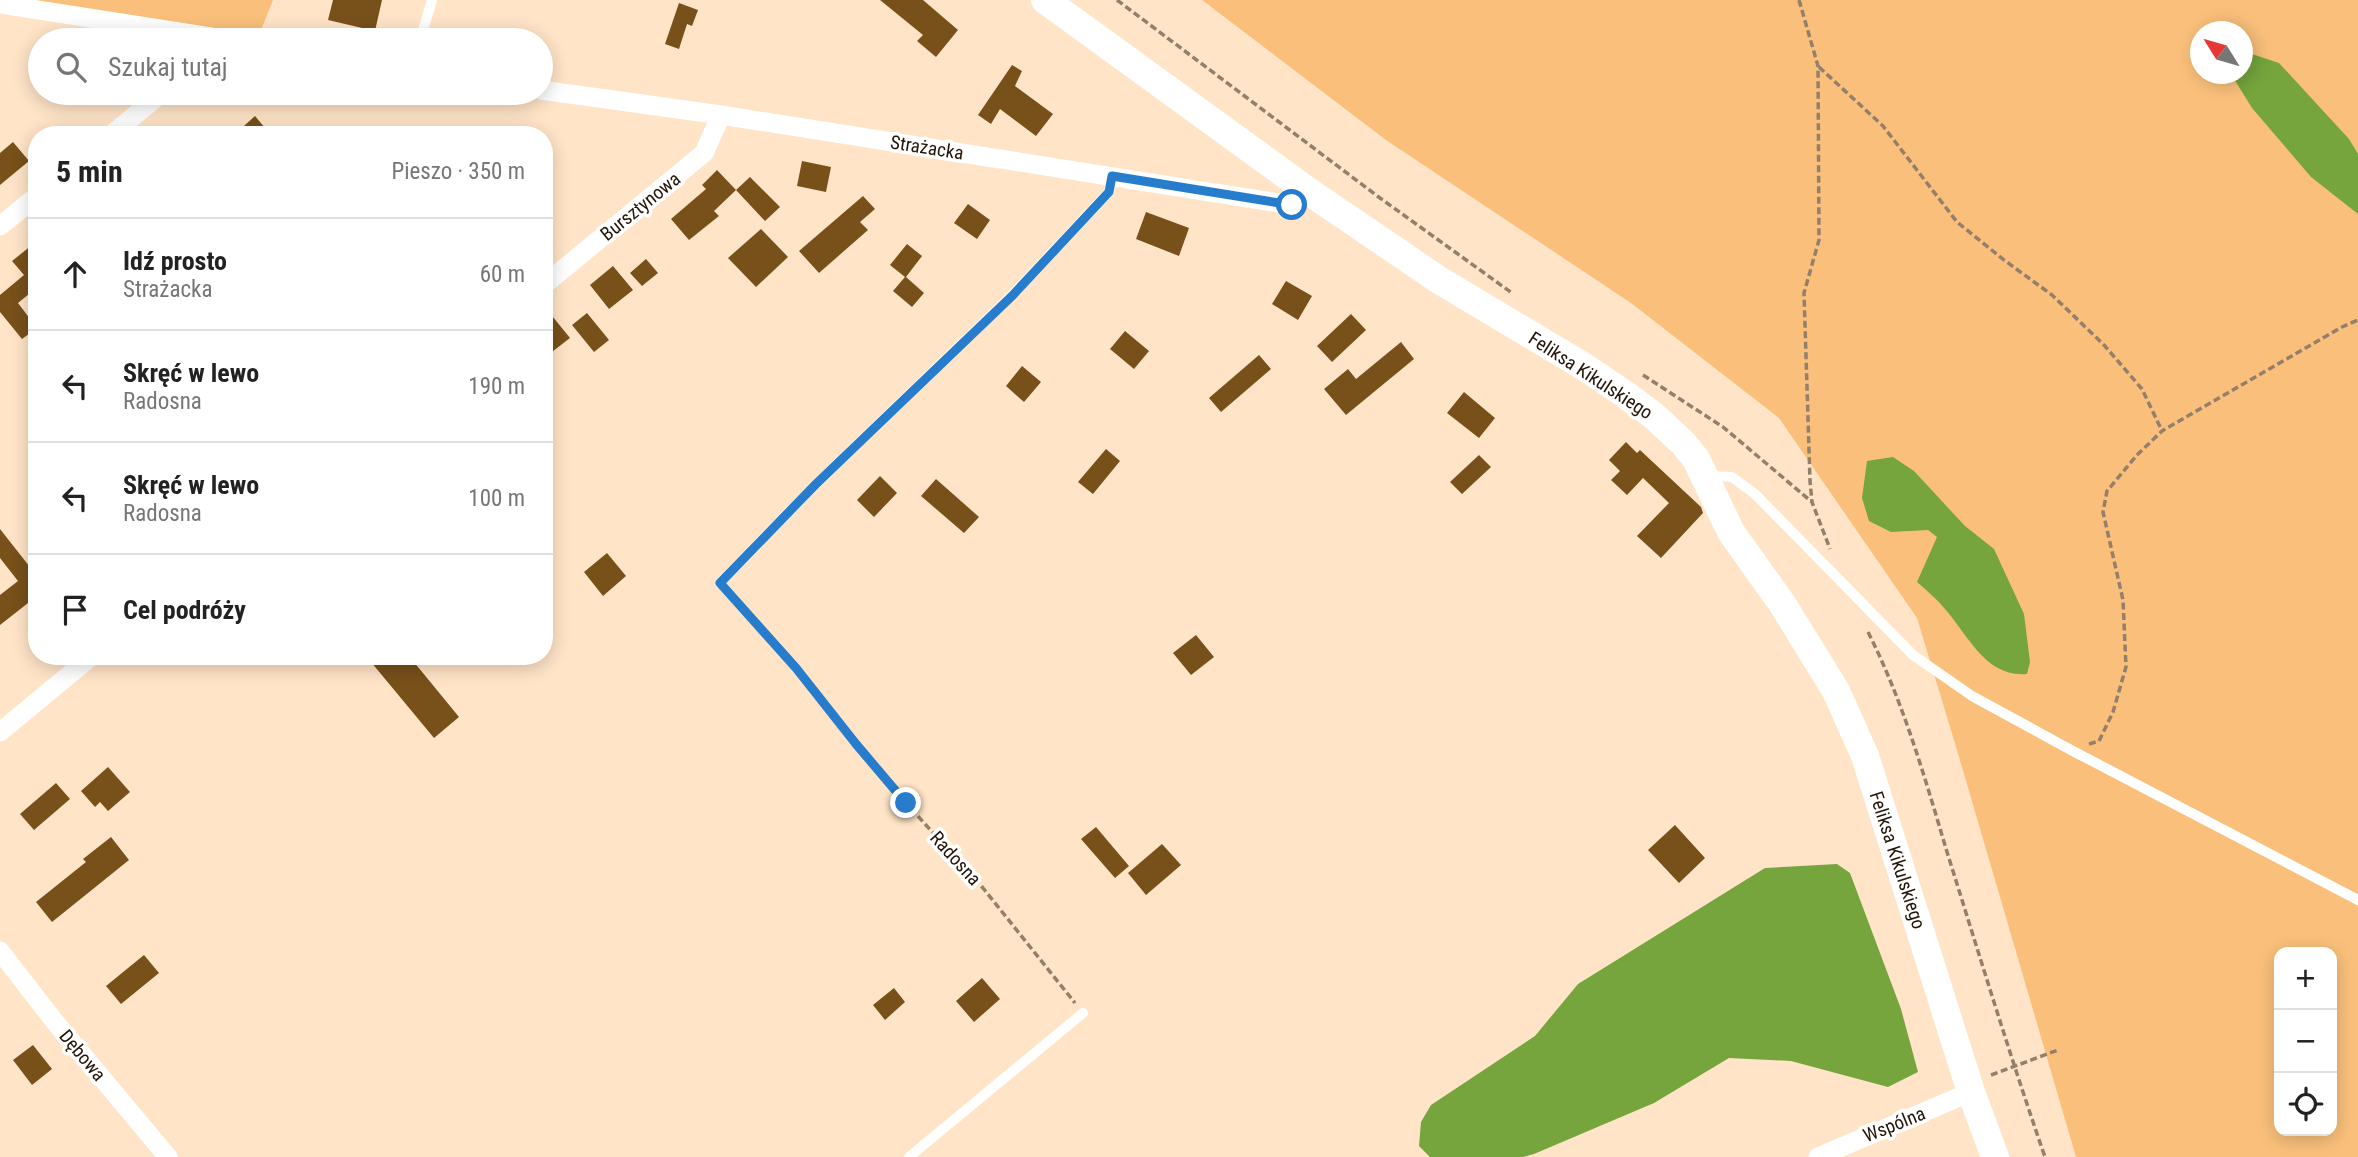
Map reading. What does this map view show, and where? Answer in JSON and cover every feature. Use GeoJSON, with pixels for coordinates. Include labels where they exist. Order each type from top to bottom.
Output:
{"type":"FeatureCollection","features":[{"type":"Feature","properties":{"kind":"main road","name":"Feliksa Kikulskiego"},"geometry":{"type":"LineString","coordinates":[[1045,0],[1308,191],[1439,280],[1583,366],[1626,395],[1670,429],[1696,459],[1731,532],[1783,605],[1836,691],[1865,755],[1975,1085],[1994,1157]]}},
{"type":"Feature","properties":{"kind":"street"},"geometry":{"type":"LineString","coordinates":[[0,4],[145,28]]}},
{"type":"Feature","properties":{"kind":"street","name":"Strażacka"},"geometry":{"type":"LineString","coordinates":[[553,92],[720,115],[1292,205],[1308,191]]}},
{"type":"Feature","properties":{"kind":"street"},"geometry":{"type":"LineString","coordinates":[[122,126],[147,105]]}},
{"type":"Feature","properties":{"kind":"street","name":"Bursztynowa"},"geometry":{"type":"LineString","coordinates":[[553,278],[705,153],[720,115]]}},
{"type":"Feature","properties":{"kind":"street"},"geometry":{"type":"LineString","coordinates":[[0,226],[28,203]]}},
{"type":"Feature","properties":{"kind":"street"},"geometry":{"type":"LineString","coordinates":[[0,732],[81,665]]}},
{"type":"Feature","properties":{"kind":"street","name":"Dębowa"},"geometry":{"type":"LineString","coordinates":[[0,951],[168,1157]]}},
{"type":"Feature","properties":{"kind":"street","name":"Wspólna"},"geometry":{"type":"LineString","coordinates":[[1818,1157],[1975,1085]]}},
{"type":"Feature","properties":{"kind":"lane"},"geometry":{"type":"LineString","coordinates":[[424,28],[432,0]]}},
{"type":"Feature","properties":{"kind":"lane"},"geometry":{"type":"LineString","coordinates":[[720,583],[816,484],[1012,296],[1109,192],[1112,176]]}},
{"type":"Feature","properties":{"kind":"lane"},"geometry":{"type":"LineString","coordinates":[[1704,476],[1732,477],[1755,494],[1913,655],[1972,696],[2358,900]]}},
{"type":"Feature","properties":{"kind":"lane"},"geometry":{"type":"LineString","coordinates":[[909,1157],[1083,1013]]}},
{"type":"Feature","properties":{"kind":"path"},"geometry":{"type":"LineString","coordinates":[[1117,0],[1380,198],[1521,299]]}},
{"type":"Feature","properties":{"kind":"path"},"geometry":{"type":"LineString","coordinates":[[1636,371],[1723,427],[1812,502],[1804,293],[1819,240],[1818,66],[1800,0]]}},
{"type":"Feature","properties":{"kind":"path"},"geometry":{"type":"LineString","coordinates":[[1818,66],[1883,126],[1957,222],[2052,295],[2104,345],[2142,389],[2162,431]]}},
{"type":"Feature","properties":{"kind":"path"},"geometry":{"type":"LineString","coordinates":[[2071,750],[2099,741],[2113,712],[2126,667],[2123,600],[2103,512],[2107,491],[2137,455],[2162,431],[2358,320]]}},
{"type":"Feature","properties":{"kind":"path","name":"Radosna"},"geometry":{"type":"LineString","coordinates":[[720,583],[796,668],[906,803],[983,888],[1083,1013]]}},
{"type":"Feature","properties":{"kind":"path"},"geometry":{"type":"LineString","coordinates":[[1864,625],[1890,682],[1919,760],[2045,1157]]}},
{"type":"Feature","properties":{"kind":"path"},"geometry":{"type":"LineString","coordinates":[[1975,1085],[2014,1066],[2058,1050]]}},
{"type":"Feature","properties":{"kind":"shaded area"},"geometry":{"type":"Polygon","coordinates":[[[10,0],[273,0],[262,28],[165,28],[10,0]]]}},
{"type":"Feature","properties":{"kind":"shaded area"},"geometry":{"type":"Polygon","coordinates":[[[1202,0],[2358,0],[2358,1157],[2076,1157],[1917,618],[1779,418],[1631,303],[1386,140],[1202,0]]]}},
{"type":"Feature","properties":{"kind":"shaded area"},"geometry":{"type":"Polygon","coordinates":[[[2253,54],[2279,63],[2349,139],[2358,154],[2358,214],[2311,177],[2252,108],[2237,84],[2253,84],[2253,54]]]}},
{"type":"Feature","properties":{"kind":"shaded area"},"geometry":{"type":"Polygon","coordinates":[[[1893,457],[1914,471],[1965,526],[1994,549],[2024,614],[2030,662],[2027,674],[2000,669],[1989,662],[1942,605],[1917,582],[1937,537],[1928,530],[1891,532],[1869,521],[1862,498],[1867,461],[1893,457]]]}},
{"type":"Feature","properties":{"kind":"shaded area"},"geometry":{"type":"Polygon","coordinates":[[[1837,864],[1850,873],[1901,1009],[1918,1072],[1888,1087],[1791,1061],[1729,1058],[1654,1103],[1534,1154],[1523,1157],[1430,1157],[1419,1146],[1421,1122],[1431,1105],[1535,1036],[1578,984],[1765,868],[1837,864]]]}},
{"type":"Feature","properties":{"kind":"building"},"geometry":{"type":"Polygon","coordinates":[[[333,0],[382,0],[376,28],[362,28],[328,20],[333,0]]]}},
{"type":"Feature","properties":{"kind":"building"},"geometry":{"type":"Polygon","coordinates":[[[880,0],[923,0],[958,30],[936,57],[917,41],[923,35],[880,0]]]}},
{"type":"Feature","properties":{"kind":"building"},"geometry":{"type":"Polygon","coordinates":[[[679,3],[698,10],[692,26],[687,24],[679,49],[665,44],[679,3]]]}},
{"type":"Feature","properties":{"kind":"building"},"geometry":{"type":"Polygon","coordinates":[[[1012,65],[1022,71],[1015,86],[1053,114],[1036,136],[1000,109],[991,124],[978,115],[1012,65]]]}},
{"type":"Feature","properties":{"kind":"building"},"geometry":{"type":"Polygon","coordinates":[[[255,116],[263,126],[244,126],[255,116]]]}},
{"type":"Feature","properties":{"kind":"building"},"geometry":{"type":"Polygon","coordinates":[[[13,142],[28,162],[0,185],[0,153],[13,142]]]}},
{"type":"Feature","properties":{"kind":"building"},"geometry":{"type":"Polygon","coordinates":[[[802,161],[831,167],[826,192],[797,186],[802,161]]]}},
{"type":"Feature","properties":{"kind":"building"},"geometry":{"type":"Polygon","coordinates":[[[717,170],[736,190],[714,211],[719,216],[689,240],[671,219],[706,189],[702,185],[717,170]]]}},
{"type":"Feature","properties":{"kind":"building"},"geometry":{"type":"Polygon","coordinates":[[[750,177],[780,207],[765,221],[736,190],[750,177]]]}},
{"type":"Feature","properties":{"kind":"building"},"geometry":{"type":"Polygon","coordinates":[[[863,196],[875,209],[860,222],[868,230],[819,273],[799,251],[863,196]]]}},
{"type":"Feature","properties":{"kind":"building"},"geometry":{"type":"Polygon","coordinates":[[[968,204],[990,220],[977,239],[954,223],[968,204]]]}},
{"type":"Feature","properties":{"kind":"building"},"geometry":{"type":"Polygon","coordinates":[[[1146,212],[1189,228],[1179,256],[1136,239],[1146,212]]]}},
{"type":"Feature","properties":{"kind":"building"},"geometry":{"type":"Polygon","coordinates":[[[761,229],[788,257],[756,287],[728,258],[761,229]]]}},
{"type":"Feature","properties":{"kind":"building"},"geometry":{"type":"Polygon","coordinates":[[[907,244],[922,256],[906,277],[924,293],[912,307],[893,291],[905,277],[890,265],[907,244]]]}},
{"type":"Feature","properties":{"kind":"building"},"geometry":{"type":"Polygon","coordinates":[[[28,248],[28,295],[18,303],[28,316],[28,335],[22,339],[0,312],[0,295],[24,275],[12,261],[28,248]]]}},
{"type":"Feature","properties":{"kind":"building"},"geometry":{"type":"Polygon","coordinates":[[[646,259],[658,273],[642,286],[630,273],[646,259]]]}},
{"type":"Feature","properties":{"kind":"building"},"geometry":{"type":"Polygon","coordinates":[[[613,266],[633,290],[609,309],[590,285],[613,266]]]}},
{"type":"Feature","properties":{"kind":"building"},"geometry":{"type":"Polygon","coordinates":[[[1286,281],[1312,296],[1298,320],[1272,304],[1286,281]]]}},
{"type":"Feature","properties":{"kind":"building"},"geometry":{"type":"Polygon","coordinates":[[[587,313],[609,340],[594,352],[572,325],[587,313]]]}},
{"type":"Feature","properties":{"kind":"building"},"geometry":{"type":"Polygon","coordinates":[[[1351,314],[1366,330],[1332,362],[1317,346],[1351,314]]]}},
{"type":"Feature","properties":{"kind":"building"},"geometry":{"type":"Polygon","coordinates":[[[553,317],[570,338],[553,351],[553,317]]]}},
{"type":"Feature","properties":{"kind":"building"},"geometry":{"type":"Polygon","coordinates":[[[1125,331],[1149,351],[1134,369],[1110,349],[1125,331]]]}},
{"type":"Feature","properties":{"kind":"building"},"geometry":{"type":"Polygon","coordinates":[[[1401,342],[1414,359],[1346,415],[1324,389],[1348,369],[1356,379],[1401,342]]]}},
{"type":"Feature","properties":{"kind":"building"},"geometry":{"type":"Polygon","coordinates":[[[1259,355],[1271,369],[1221,412],[1209,398],[1259,355]]]}},
{"type":"Feature","properties":{"kind":"building"},"geometry":{"type":"Polygon","coordinates":[[[1022,366],[1041,382],[1024,402],[1006,386],[1022,366]]]}},
{"type":"Feature","properties":{"kind":"building"},"geometry":{"type":"Polygon","coordinates":[[[1464,392],[1495,418],[1479,438],[1447,413],[1464,392]]]}},
{"type":"Feature","properties":{"kind":"building"},"geometry":{"type":"Polygon","coordinates":[[[1626,442],[1637,453],[1640,450],[1701,507],[1703,513],[1661,558],[1637,536],[1669,503],[1643,478],[1627,495],[1611,480],[1620,471],[1609,460],[1626,442]]]}},
{"type":"Feature","properties":{"kind":"building"},"geometry":{"type":"Polygon","coordinates":[[[1106,449],[1120,461],[1093,494],[1078,482],[1106,449]]]}},
{"type":"Feature","properties":{"kind":"building"},"geometry":{"type":"Polygon","coordinates":[[[1479,455],[1491,467],[1462,494],[1450,482],[1479,455]]]}},
{"type":"Feature","properties":{"kind":"building"},"geometry":{"type":"Polygon","coordinates":[[[880,476],[897,493],[874,517],[857,500],[880,476]]]}},
{"type":"Feature","properties":{"kind":"building"},"geometry":{"type":"Polygon","coordinates":[[[936,479],[979,517],[964,533],[921,496],[936,479]]]}},
{"type":"Feature","properties":{"kind":"building"},"geometry":{"type":"Polygon","coordinates":[[[0,529],[28,565],[28,603],[0,625],[0,595],[18,581],[0,558],[0,529]]]}},
{"type":"Feature","properties":{"kind":"building"},"geometry":{"type":"Polygon","coordinates":[[[607,553],[626,576],[603,596],[584,572],[607,553]]]}},
{"type":"Feature","properties":{"kind":"building"},"geometry":{"type":"Polygon","coordinates":[[[1196,635],[1214,657],[1191,675],[1173,653],[1196,635]]]}},
{"type":"Feature","properties":{"kind":"building"},"geometry":{"type":"Polygon","coordinates":[[[373,665],[416,665],[459,717],[434,738],[373,665]]]}},
{"type":"Feature","properties":{"kind":"building"},"geometry":{"type":"Polygon","coordinates":[[[108,767],[130,792],[108,811],[100,802],[95,807],[81,791],[108,767]]]}},
{"type":"Feature","properties":{"kind":"building"},"geometry":{"type":"Polygon","coordinates":[[[56,783],[70,799],[34,830],[20,814],[56,783]]]}},
{"type":"Feature","properties":{"kind":"building"},"geometry":{"type":"Polygon","coordinates":[[[1675,825],[1705,858],[1679,883],[1648,850],[1675,825]]]}},
{"type":"Feature","properties":{"kind":"building"},"geometry":{"type":"Polygon","coordinates":[[[1096,827],[1129,866],[1115,878],[1081,839],[1096,827]]]}},
{"type":"Feature","properties":{"kind":"building"},"geometry":{"type":"Polygon","coordinates":[[[111,837],[129,860],[52,922],[36,902],[86,862],[83,859],[111,837]]]}},
{"type":"Feature","properties":{"kind":"building"},"geometry":{"type":"Polygon","coordinates":[[[1162,844],[1181,865],[1146,895],[1128,873],[1162,844]]]}},
{"type":"Feature","properties":{"kind":"building"},"geometry":{"type":"Polygon","coordinates":[[[144,955],[159,973],[121,1004],[106,986],[144,955]]]}},
{"type":"Feature","properties":{"kind":"building"},"geometry":{"type":"Polygon","coordinates":[[[982,978],[1000,999],[974,1022],[956,1001],[982,978]]]}},
{"type":"Feature","properties":{"kind":"building"},"geometry":{"type":"Polygon","coordinates":[[[894,988],[905,1002],[885,1020],[873,1005],[894,988]]]}},
{"type":"Feature","properties":{"kind":"building"},"geometry":{"type":"Polygon","coordinates":[[[33,1045],[52,1069],[32,1085],[13,1060],[33,1045]]]}},
{"type":"Feature","properties":{"kind":"route"},"geometry":{"type":"LineString","coordinates":[[906,803],[796,668],[720,583],[816,484],[1012,296],[1109,192],[1112,176],[1292,205]]}}]}
